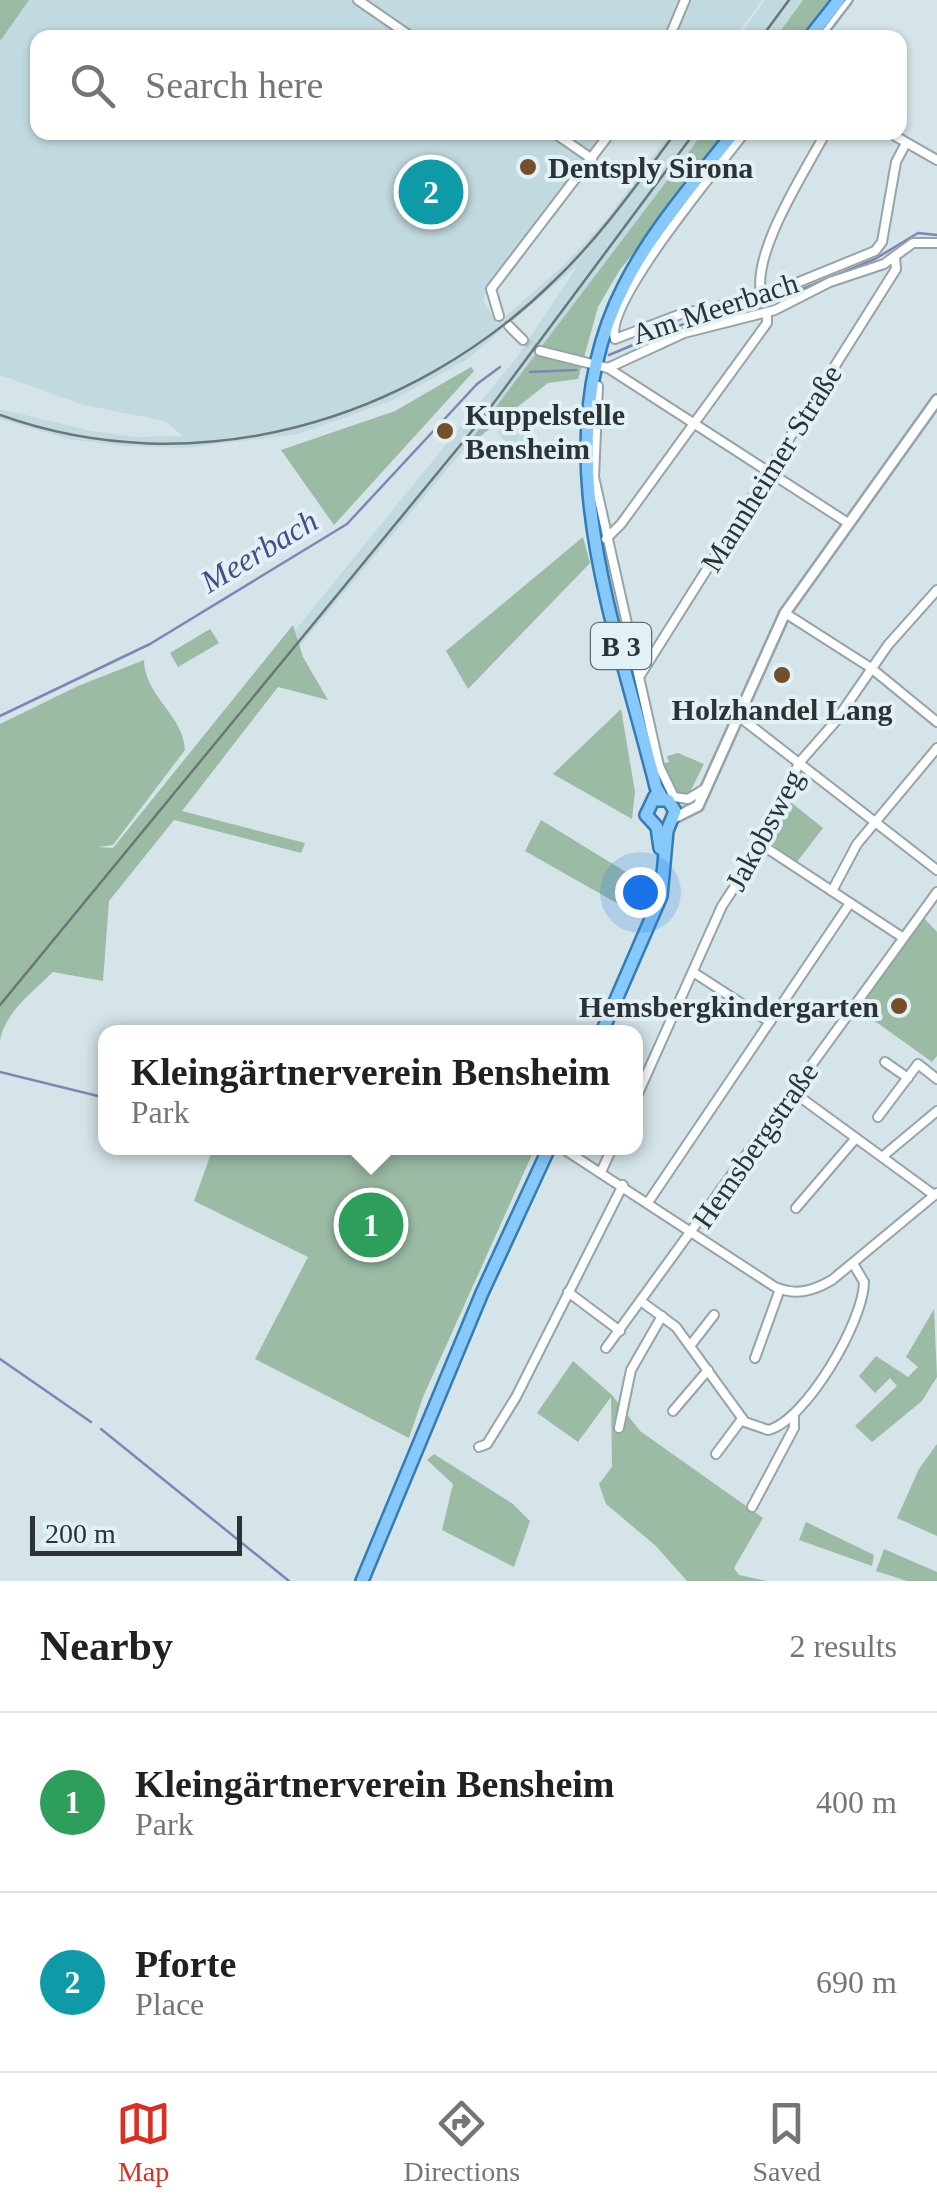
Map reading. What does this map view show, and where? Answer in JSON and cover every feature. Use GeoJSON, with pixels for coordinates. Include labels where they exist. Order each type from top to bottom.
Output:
{"type":"FeatureCollection","features":[{"type":"Feature","properties":{"kind":"main road"},"geometry":{"type":"LineString","coordinates":[[816,30],[839,0]]}},
{"type":"Feature","properties":{"kind":"main road","name":"B 3"},"geometry":{"type":"LineString","coordinates":[[605,1025],[655,912],[673,821],[661,797],[589,507],[584,427],[624,284],[648,244],[728,140]]}},
{"type":"Feature","properties":{"kind":"main road","name":"B 3"},"geometry":{"type":"LineString","coordinates":[[655,912],[660,865],[657,827],[646,815],[661,797]]}},
{"type":"Feature","properties":{"kind":"main road"},"geometry":{"type":"LineString","coordinates":[[657,827],[673,821]]}},
{"type":"Feature","properties":{"kind":"main road"},"geometry":{"type":"LineString","coordinates":[[362,1581],[482,1293],[545,1155]]}},
{"type":"Feature","properties":{"kind":"street"},"geometry":{"type":"LineString","coordinates":[[358,0],[402,30]]}},
{"type":"Feature","properties":{"kind":"street"},"geometry":{"type":"LineString","coordinates":[[673,30],[685,0]]}},
{"type":"Feature","properties":{"kind":"street"},"geometry":{"type":"LineString","coordinates":[[826,30],[849,0]]}},
{"type":"Feature","properties":{"kind":"street"},"geometry":{"type":"LineString","coordinates":[[565,140],[592,159]]}},
{"type":"Feature","properties":{"kind":"street"},"geometry":{"type":"LineString","coordinates":[[499,316],[491,289],[605,140]]}},
{"type":"Feature","properties":{"kind":"street","name":"Am Meerbach"},"geometry":{"type":"LineString","coordinates":[[739,140],[645,266],[619,314],[615,339],[682,314],[762,297],[878,248],[896,162],[906,142]]}},
{"type":"Feature","properties":{"kind":"street"},"geometry":{"type":"LineString","coordinates":[[762,297],[759,287],[765,258],[822,140]]}},
{"type":"Feature","properties":{"kind":"street"},"geometry":{"type":"LineString","coordinates":[[902,140],[934,158],[937,147]]}},
{"type":"Feature","properties":{"kind":"street"},"geometry":{"type":"LineString","coordinates":[[600,366],[684,334],[767,313],[894,257],[922,240],[937,243]]}},
{"type":"Feature","properties":{"kind":"street","name":"Mannheimer Straße"},"geometry":{"type":"LineString","coordinates":[[638,677],[896,269],[894,257]]}},
{"type":"Feature","properties":{"kind":"street"},"geometry":{"type":"LineString","coordinates":[[606,539],[622,524],[696,423],[767,323],[767,313]]}},
{"type":"Feature","properties":{"kind":"street"},"geometry":{"type":"LineString","coordinates":[[509,326],[523,340]]}},
{"type":"Feature","properties":{"kind":"street"},"geometry":{"type":"LineString","coordinates":[[540,352],[600,366],[848,522]]}},
{"type":"Feature","properties":{"kind":"street"},"geometry":{"type":"LineString","coordinates":[[600,366],[593,442],[606,539],[638,677],[669,792],[688,799],[707,787]]}},
{"type":"Feature","properties":{"kind":"street"},"geometry":{"type":"LineString","coordinates":[[673,821],[694,809],[701,799],[785,613],[937,400]]}},
{"type":"Feature","properties":{"kind":"street","name":"Jakobsweg"},"geometry":{"type":"LineString","coordinates":[[643,1084],[696,974],[722,906],[762,845],[798,762],[835,722],[871,668],[937,590]]}},
{"type":"Feature","properties":{"kind":"street"},"geometry":{"type":"LineString","coordinates":[[785,613],[871,668],[937,722]]}},
{"type":"Feature","properties":{"kind":"street"},"geometry":{"type":"LineString","coordinates":[[737,714],[937,870]]}},
{"type":"Feature","properties":{"kind":"street"},"geometry":{"type":"LineString","coordinates":[[832,891],[875,821],[937,748]]}},
{"type":"Feature","properties":{"kind":"street"},"geometry":{"type":"LineString","coordinates":[[661,797],[685,806],[701,799]]}},
{"type":"Feature","properties":{"kind":"street"},"geometry":{"type":"LineString","coordinates":[[762,845],[902,937]]}},
{"type":"Feature","properties":{"kind":"street","name":"Hemsbergstraße"},"geometry":{"type":"LineString","coordinates":[[606,1348],[937,892]]}},
{"type":"Feature","properties":{"kind":"street"},"geometry":{"type":"LineString","coordinates":[[649,1201],[850,903]]}},
{"type":"Feature","properties":{"kind":"street"},"geometry":{"type":"LineString","coordinates":[[696,974],[770,1022]]}},
{"type":"Feature","properties":{"kind":"street"},"geometry":{"type":"LineString","coordinates":[[885,1062],[908,1078]]}},
{"type":"Feature","properties":{"kind":"street"},"geometry":{"type":"LineString","coordinates":[[878,1117],[918,1064],[937,1078]]}},
{"type":"Feature","properties":{"kind":"street"},"geometry":{"type":"LineString","coordinates":[[573,1155],[780,1289],[814,1290],[854,1265],[936,1194],[793,1092]]}},
{"type":"Feature","properties":{"kind":"street"},"geometry":{"type":"LineString","coordinates":[[882,1157],[937,1111]]}},
{"type":"Feature","properties":{"kind":"street"},"geometry":{"type":"LineString","coordinates":[[796,1208],[856,1138]]}},
{"type":"Feature","properties":{"kind":"street"},"geometry":{"type":"LineString","coordinates":[[601,1172],[609,1155]]}},
{"type":"Feature","properties":{"kind":"street"},"geometry":{"type":"LineString","coordinates":[[479,1446],[487,1444],[516,1397],[623,1185]]}},
{"type":"Feature","properties":{"kind":"street"},"geometry":{"type":"LineString","coordinates":[[752,1506],[794,1428],[794,1418],[858,1315],[864,1282],[854,1265]]}},
{"type":"Feature","properties":{"kind":"street"},"geometry":{"type":"LineString","coordinates":[[756,1358],[780,1289]]}},
{"type":"Feature","properties":{"kind":"street"},"geometry":{"type":"LineString","coordinates":[[568,1292],[620,1330]]}},
{"type":"Feature","properties":{"kind":"street"},"geometry":{"type":"LineString","coordinates":[[642,1302],[662,1316],[690,1346],[742,1419],[753,1428],[768,1430],[794,1418]]}},
{"type":"Feature","properties":{"kind":"street"},"geometry":{"type":"LineString","coordinates":[[690,1346],[714,1315]]}},
{"type":"Feature","properties":{"kind":"street"},"geometry":{"type":"LineString","coordinates":[[619,1428],[631,1370],[662,1316]]}},
{"type":"Feature","properties":{"kind":"street"},"geometry":{"type":"LineString","coordinates":[[673,1411],[708,1370]]}},
{"type":"Feature","properties":{"kind":"street"},"geometry":{"type":"LineString","coordinates":[[716,1454],[742,1419]]}},
{"type":"Feature","properties":{"kind":"shaded area","name":"Dentsply Sirona"},"geometry":{"type":"Polygon","coordinates":[[[0,0],[684,0],[669,30],[30,30],[30,140],[604,140],[488,284],[483,300],[497,324],[565,264],[606,220],[665,140],[698,140],[464,449],[253,702],[257,677],[517,357],[578,265],[466,360],[391,401],[298,434],[186,448],[68,439],[0,419],[0,409],[92,431],[136,437],[183,436],[165,421],[84,405],[0,375],[0,0]]]}},
{"type":"Feature","properties":{"kind":"shaded area"},"geometry":{"type":"Polygon","coordinates":[[[689,0],[762,0],[740,30],[677,30],[689,0]]]}},
{"type":"Feature","properties":{"kind":"shaded area"},"geometry":{"type":"Polygon","coordinates":[[[765,0],[803,0],[780,30],[744,30],[765,0]]]}},
{"type":"Feature","properties":{"kind":"shaded area"},"geometry":{"type":"Polygon","coordinates":[[[516,416],[535,442],[516,457],[497,431],[516,416]]]}},
{"type":"Feature","properties":{"kind":"green space"},"geometry":{"type":"Polygon","coordinates":[[[0,0],[29,0],[1,40],[0,39],[0,0]]]}},
{"type":"Feature","properties":{"kind":"green space"},"geometry":{"type":"Polygon","coordinates":[[[803,0],[834,0],[810,30],[781,30],[803,0]]]}},
{"type":"Feature","properties":{"kind":"green space"},"geometry":{"type":"Polygon","coordinates":[[[698,140],[723,140],[619,271],[598,307],[578,379],[548,383],[464,449],[698,140]]]}},
{"type":"Feature","properties":{"kind":"green space"},"geometry":{"type":"Polygon","coordinates":[[[471,367],[474,371],[334,525],[281,450],[395,411],[471,367]]]}},
{"type":"Feature","properties":{"kind":"green space"},"geometry":{"type":"Polygon","coordinates":[[[583,537],[590,563],[468,689],[446,651],[583,537]]]}},
{"type":"Feature","properties":{"kind":"green space"},"geometry":{"type":"Polygon","coordinates":[[[293,625],[303,657],[328,700],[278,687],[182,811],[305,843],[301,853],[174,820],[109,901],[103,981],[53,972],[7,1021],[0,1041],[0,724],[78,686],[144,660],[150,684],[178,727],[185,750],[113,845],[98,847],[113,848],[293,625]]]}},
{"type":"Feature","properties":{"kind":"green space"},"geometry":{"type":"Polygon","coordinates":[[[210,629],[219,643],[178,667],[170,653],[210,629]]]}},
{"type":"Feature","properties":{"kind":"green space"},"geometry":{"type":"Polygon","coordinates":[[[621,709],[635,792],[632,819],[553,774],[621,709]]]}},
{"type":"Feature","properties":{"kind":"green space"},"geometry":{"type":"Polygon","coordinates":[[[678,753],[704,764],[688,796],[674,791],[664,763],[669,762],[667,756],[678,753]]]}},
{"type":"Feature","properties":{"kind":"green space"},"geometry":{"type":"Polygon","coordinates":[[[788,800],[823,828],[796,863],[770,842],[788,800]]]}},
{"type":"Feature","properties":{"kind":"green space"},"geometry":{"type":"Polygon","coordinates":[[[541,820],[644,883],[636,914],[525,851],[541,820]]]}},
{"type":"Feature","properties":{"kind":"green space"},"geometry":{"type":"Polygon","coordinates":[[[924,918],[937,932],[937,1056],[932,1062],[858,1009],[924,918]]]}},
{"type":"Feature","properties":{"kind":"green space"},"geometry":{"type":"Polygon","coordinates":[[[210,1155],[532,1155],[423,1397],[409,1438],[255,1359],[308,1257],[194,1201],[210,1155]]]}},
{"type":"Feature","properties":{"kind":"green space"},"geometry":{"type":"Polygon","coordinates":[[[934,1309],[937,1377],[922,1401],[872,1442],[855,1426],[897,1386],[890,1378],[875,1393],[859,1376],[876,1356],[908,1377],[918,1367],[906,1357],[934,1309]]]}},
{"type":"Feature","properties":{"kind":"green space"},"geometry":{"type":"Polygon","coordinates":[[[573,1361],[612,1395],[640,1431],[763,1518],[734,1568],[739,1575],[766,1581],[687,1581],[656,1546],[606,1504],[599,1484],[612,1467],[611,1397],[578,1442],[537,1413],[573,1361]]]}},
{"type":"Feature","properties":{"kind":"green space"},"geometry":{"type":"Polygon","coordinates":[[[937,1444],[937,1536],[897,1518],[919,1469],[937,1444]]]}},
{"type":"Feature","properties":{"kind":"green space"},"geometry":{"type":"Polygon","coordinates":[[[434,1454],[513,1504],[530,1521],[514,1567],[442,1530],[453,1484],[427,1460],[434,1454]]]}},
{"type":"Feature","properties":{"kind":"green space"},"geometry":{"type":"Polygon","coordinates":[[[806,1522],[874,1555],[872,1566],[799,1540],[806,1522]]]}},
{"type":"Feature","properties":{"kind":"green space"},"geometry":{"type":"Polygon","coordinates":[[[884,1549],[937,1572],[937,1581],[907,1581],[876,1571],[884,1549]]]}},
{"type":"Feature","properties":{"kind":"waterway","name":"Meerbach"},"geometry":{"type":"LineString","coordinates":[[609,355],[681,325],[766,304],[875,259],[918,233],[937,235]]}},
{"type":"Feature","properties":{"kind":"waterway","name":"Meerbach"},"geometry":{"type":"LineString","coordinates":[[0,716],[150,644],[347,524],[477,384],[500,367]]}},
{"type":"Feature","properties":{"kind":"waterway","name":"Meerbach"},"geometry":{"type":"LineString","coordinates":[[530,372],[576,370]]}},
{"type":"Feature","properties":{"kind":"waterway"},"geometry":{"type":"LineString","coordinates":[[0,1072],[98,1096]]}},
{"type":"Feature","properties":{"kind":"waterway"},"geometry":{"type":"LineString","coordinates":[[0,1359],[91,1422]]}},
{"type":"Feature","properties":{"kind":"waterway"},"geometry":{"type":"LineString","coordinates":[[101,1429],[289,1581]]}},
{"type":"Feature","properties":{"kind":"tunnel"},"geometry":{"type":"LineString","coordinates":[[523,340],[540,351]]}},
{"type":"Feature","properties":{"kind":"railway"},"geometry":{"type":"LineString","coordinates":[[767,30],[789,0]]}},
{"type":"Feature","properties":{"kind":"railway"},"geometry":{"type":"LineString","coordinates":[[0,415],[74,435],[149,443],[223,440],[297,427],[368,404],[435,371],[498,329],[555,280],[603,227],[670,140]]}},
{"type":"Feature","properties":{"kind":"railway"},"geometry":{"type":"LineString","coordinates":[[0,1005],[481,420],[689,140]]}},
{"type":"Feature","properties":{"kind":"place","name":"Dentsply Sirona"},"geometry":{"type":"Point","coordinates":[528,167]}},
{"type":"Feature","properties":{"kind":"place","name":"Pforte"},"geometry":{"type":"Point","coordinates":[431,192]}},
{"type":"Feature","properties":{"kind":"place","name":"Kuppelstelle Bensheim"},"geometry":{"type":"Point","coordinates":[445,431]}},
{"type":"Feature","properties":{"kind":"place","name":"Holzhandel Lang"},"geometry":{"type":"Point","coordinates":[782,675]}},
{"type":"Feature","properties":{"kind":"place","name":"Hemsbergkindergarten"},"geometry":{"type":"Point","coordinates":[899,1006]}},
{"type":"Feature","properties":{"kind":"place","name":"Kleingärtnerverein Bensheim"},"geometry":{"type":"Point","coordinates":[371,1225]}}]}
